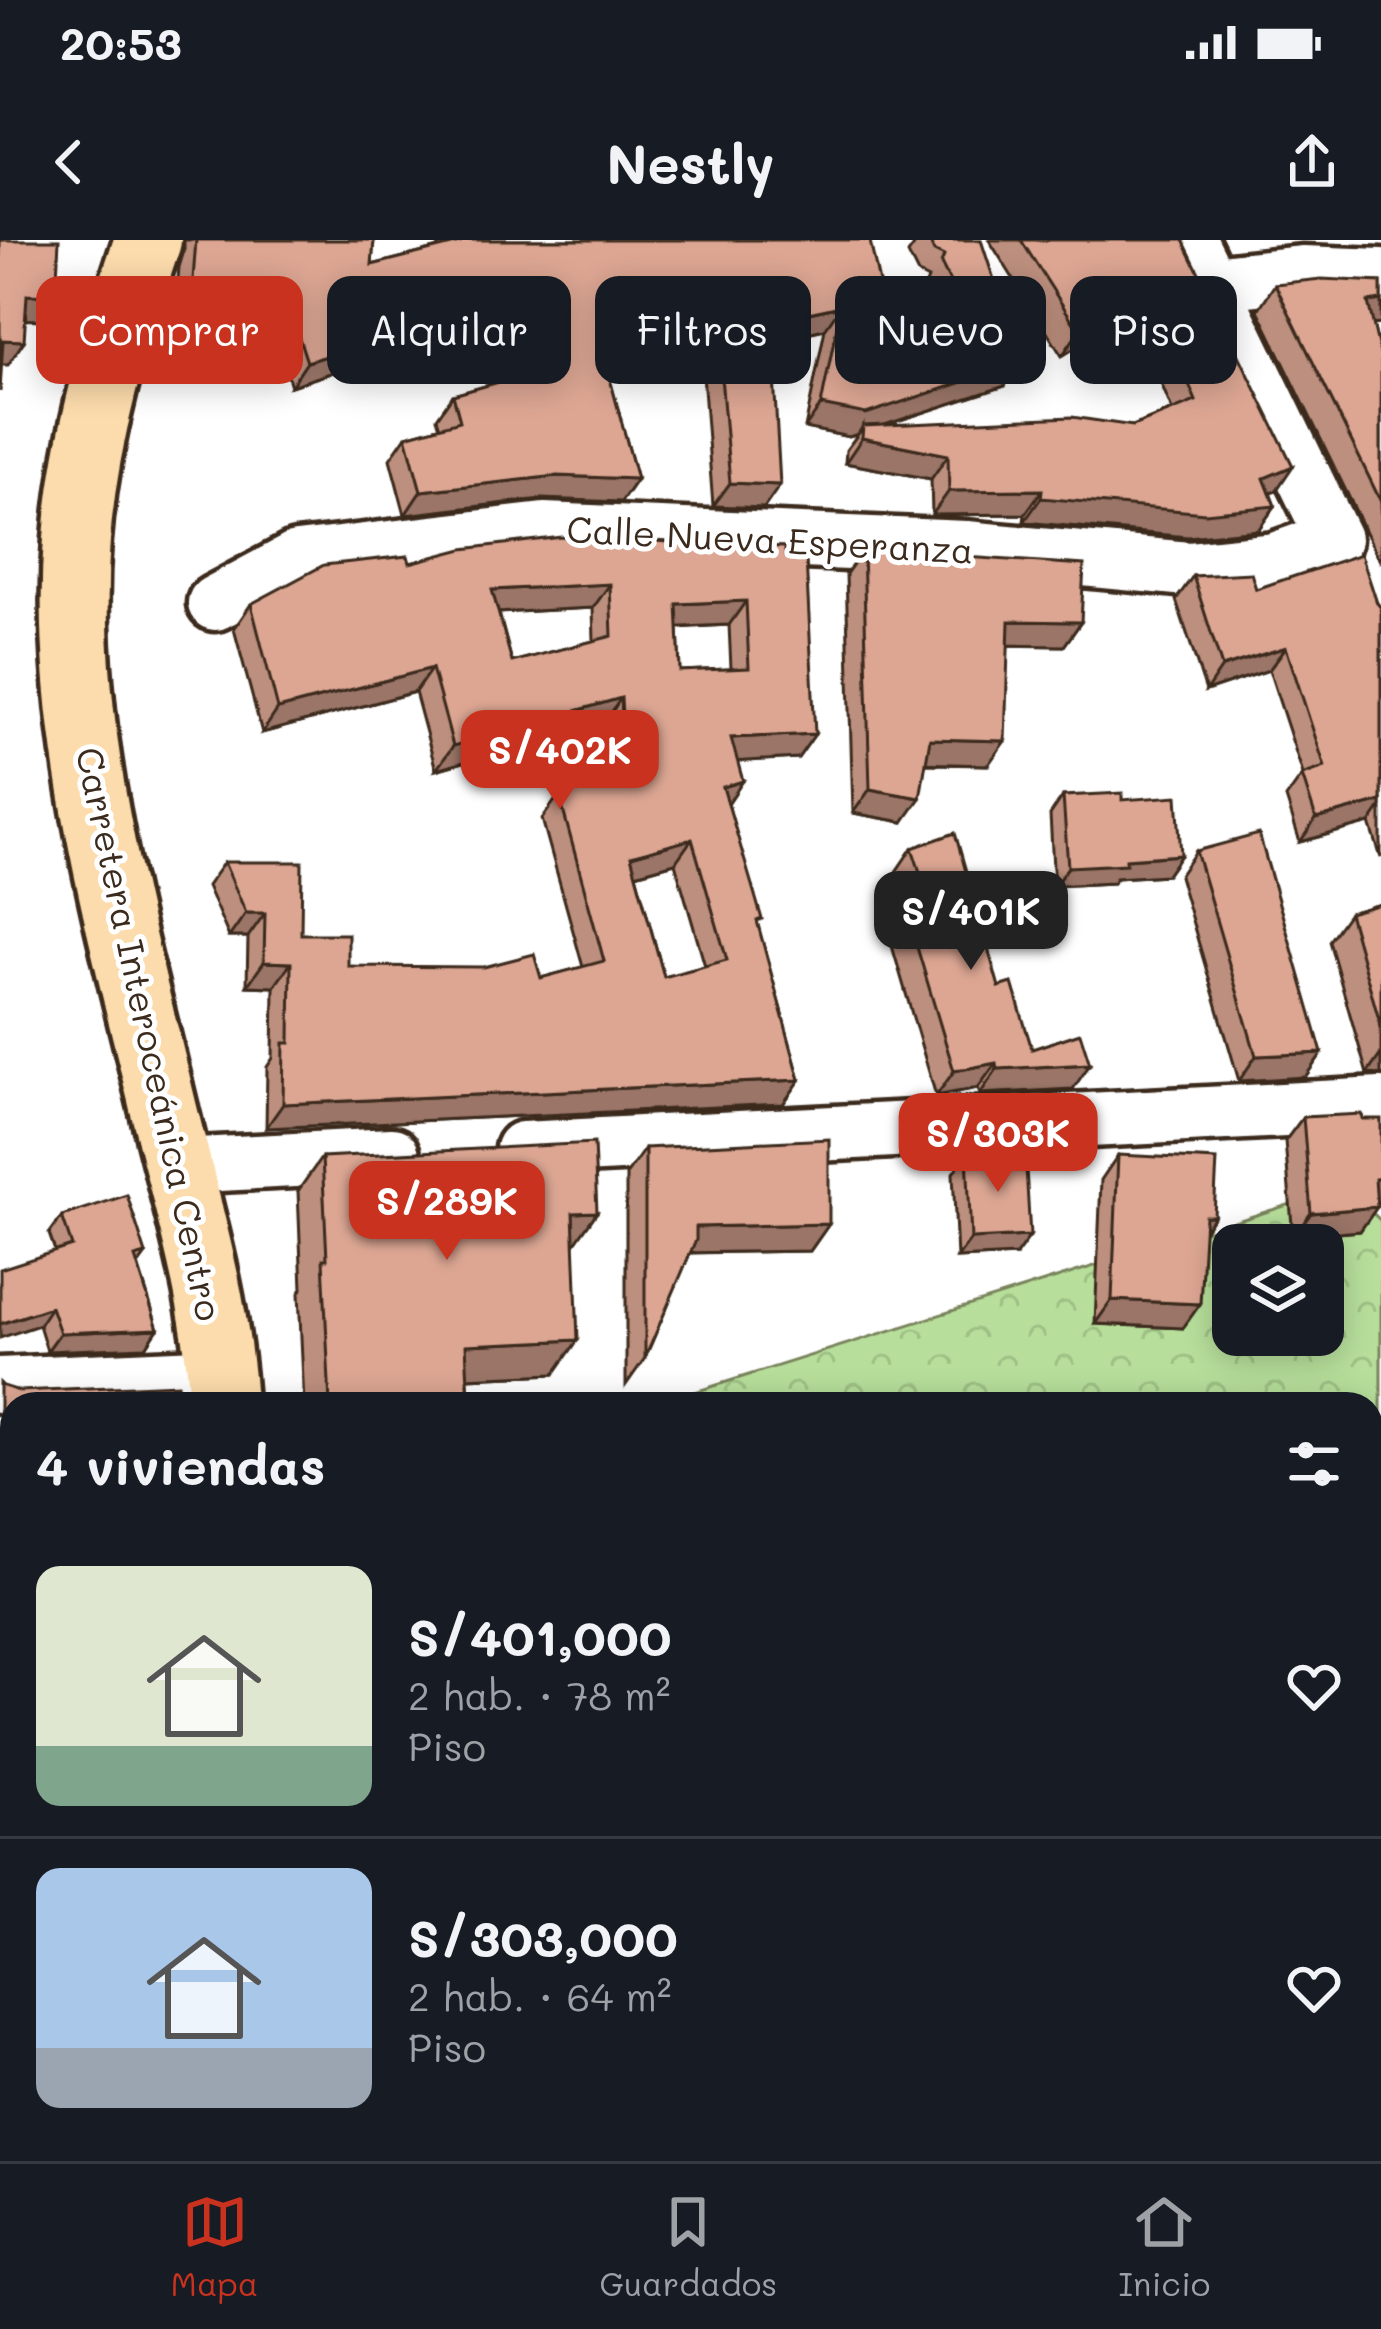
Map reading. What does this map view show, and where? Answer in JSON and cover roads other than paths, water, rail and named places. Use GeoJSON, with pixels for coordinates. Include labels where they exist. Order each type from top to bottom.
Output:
{"type":"FeatureCollection","features":[{"type":"Feature","properties":{"kind":"highway","name":"Carretera Interoceánica Centro"},"geometry":{"type":"LineString","coordinates":[[148,240],[119,325],[88,448],[76,542],[77,648],[87,766],[198,1240],[222,1389]]}},
{"type":"Feature","properties":{"kind":"street"},"geometry":{"type":"LineString","coordinates":[[1201,261],[1381,276]]}},
{"type":"Feature","properties":{"kind":"street","name":"Calle Nueva Esperanza"},"geometry":{"type":"LineString","coordinates":[[215,603],[297,559],[544,530],[965,548],[1188,568],[1274,560],[1334,539],[1201,261]]}},
{"type":"Feature","properties":{"kind":"street"},"geometry":{"type":"LineString","coordinates":[[179,1166],[1381,1105]]}},
{"type":"Feature","properties":{"kind":"street"},"geometry":{"type":"LineString","coordinates":[[0,1385],[222,1389]]}}]}
